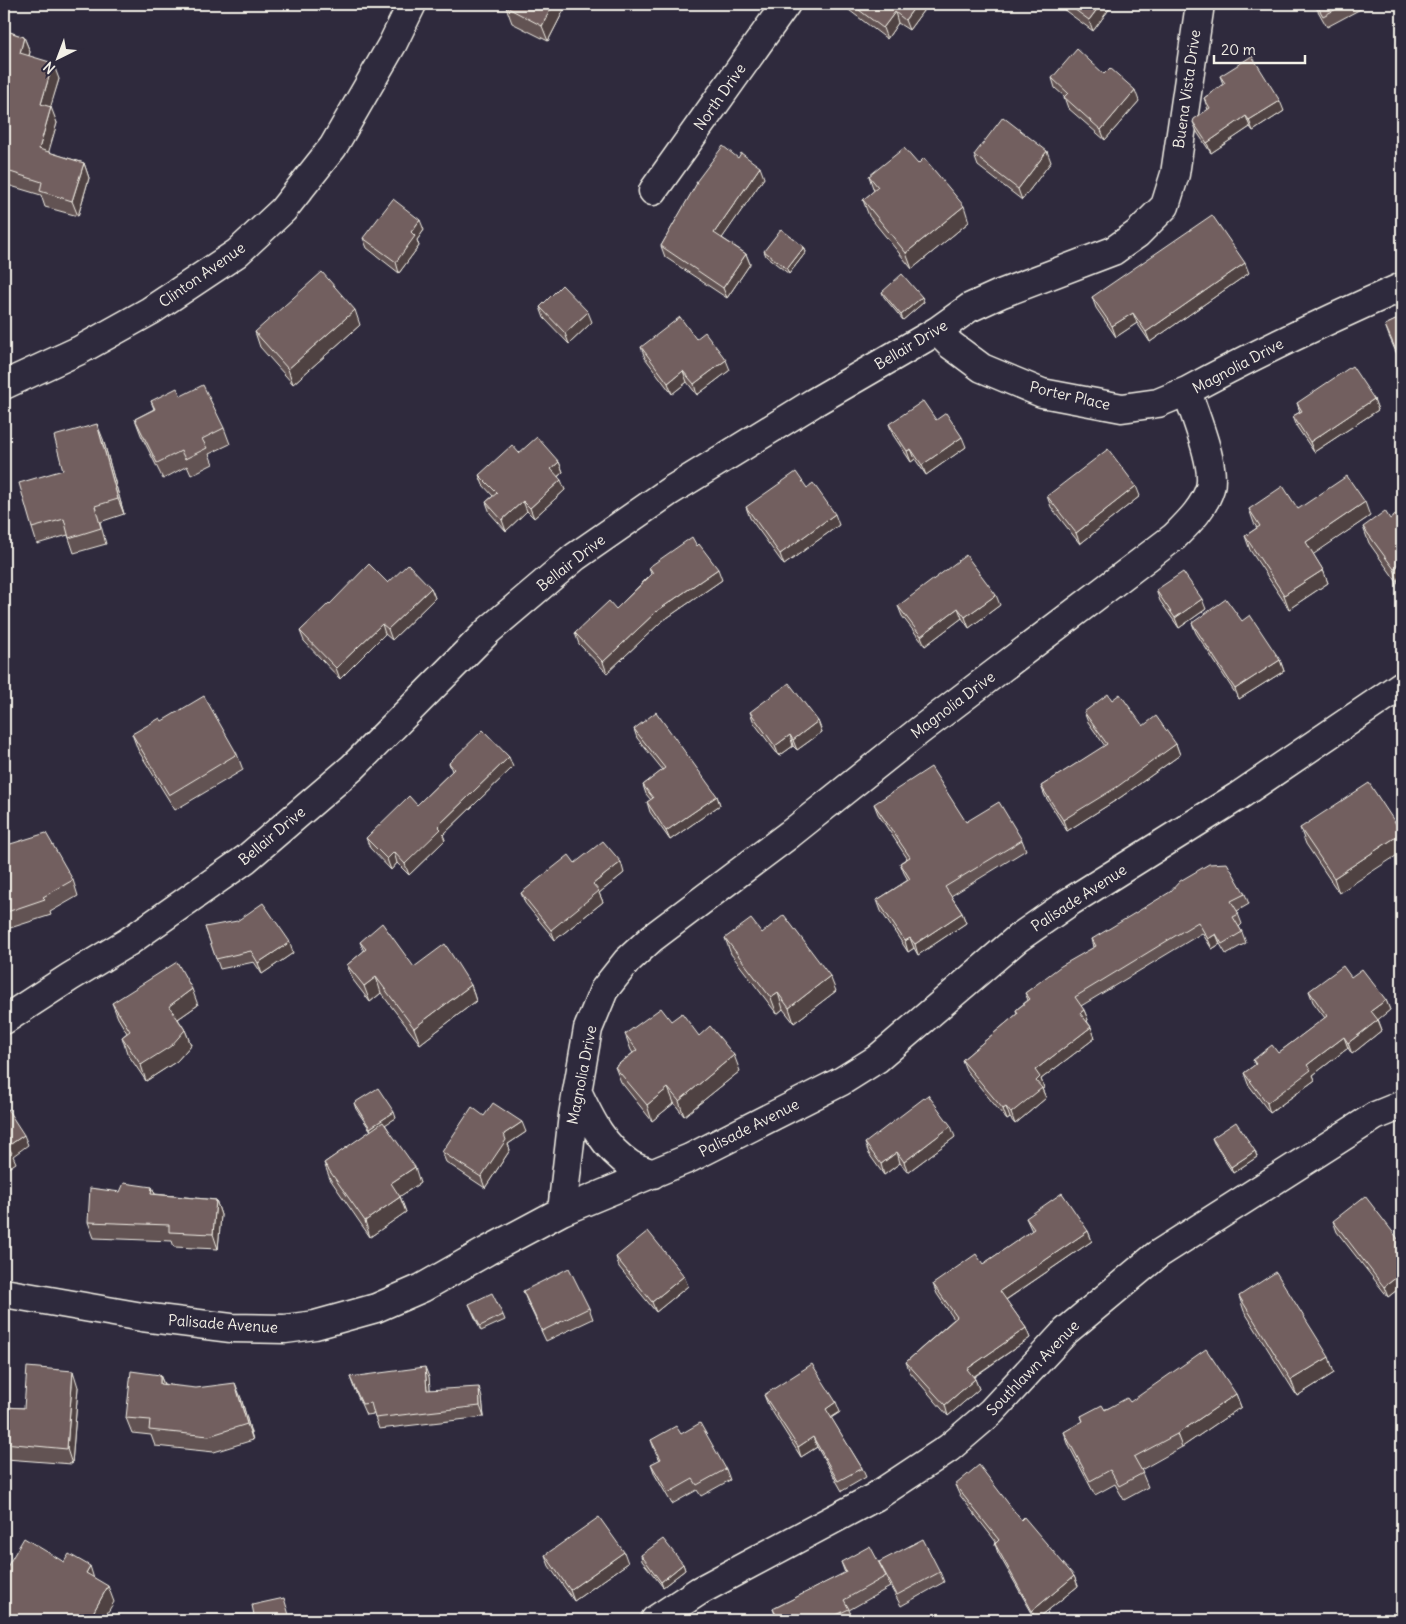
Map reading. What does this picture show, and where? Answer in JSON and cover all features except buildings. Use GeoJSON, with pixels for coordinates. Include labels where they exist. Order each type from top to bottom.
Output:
{"type":"FeatureCollection","features":[{"type":"Feature","properties":{"kind":"street","name":"Clinton Avenue"},"geometry":{"type":"LineString","coordinates":[[4,385],[80,350],[150,311],[237,253],[283,210],[333,147],[393,43],[412,4]]}},
{"type":"Feature","properties":{"kind":"street","name":"North Drive"},"geometry":{"type":"LineString","coordinates":[[653,191],[786,4]]}},
{"type":"Feature","properties":{"kind":"street","name":"Buena Vista Drive"},"geometry":{"type":"LineString","coordinates":[[1175,174],[1200,4]]}},
{"type":"Feature","properties":{"kind":"street","name":"Bellair Drive"},"geometry":{"type":"LineString","coordinates":[[4,1020],[128,942],[246,859],[353,767],[489,630],[575,557],[670,491],[813,403],[937,331],[969,308],[1000,294],[1114,251],[1137,234],[1165,206],[1175,174]]}},
{"type":"Feature","properties":{"kind":"street","name":"Magnolia Drive"},"geometry":{"type":"LineString","coordinates":[[562,1211],[577,1091],[588,1028],[604,990],[627,961],[652,938],[790,834],[919,731],[1174,537],[1196,515],[1210,487],[1211,466],[1187,391],[1242,362],[1402,288]]}},
{"type":"Feature","properties":{"kind":"street","name":"Porter Place"},"geometry":{"type":"LineString","coordinates":[[937,331],[951,345],[982,368],[1042,392],[1122,408],[1158,403],[1187,391]]}},
{"type":"Feature","properties":{"kind":"street","name":"Palisade Avenue"},"geometry":{"type":"LineString","coordinates":[[4,1293],[142,1317],[231,1328],[285,1329],[315,1325],[376,1308],[422,1288],[562,1211],[699,1154],[842,1081],[877,1059],[1018,938],[1071,901],[1237,797],[1402,685]]}},
{"type":"Feature","properties":{"kind":"street"},"geometry":{"type":"LineString","coordinates":[[577,1091],[591,1121],[608,1146],[631,1166],[653,1174]]}},
{"type":"Feature","properties":{"kind":"street","name":"Southlawn Avenue"},"geometry":{"type":"LineString","coordinates":[[655,1620],[699,1591],[876,1497],[949,1448],[991,1412],[1066,1331],[1157,1255],[1375,1116],[1402,1105]]}}]}
